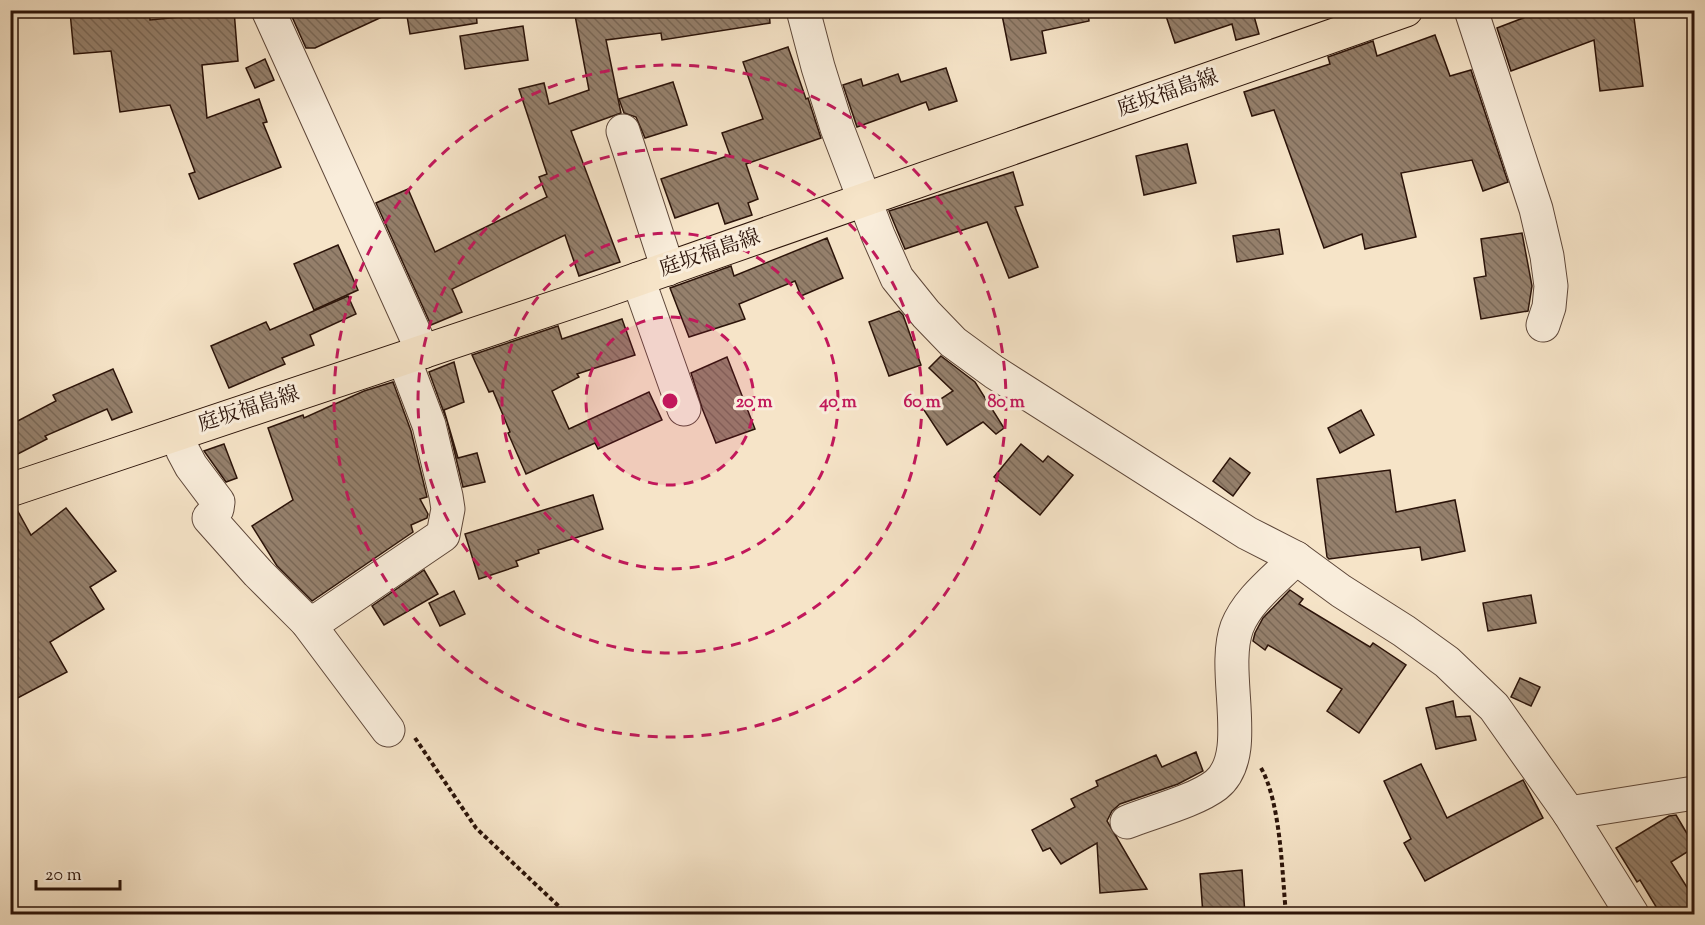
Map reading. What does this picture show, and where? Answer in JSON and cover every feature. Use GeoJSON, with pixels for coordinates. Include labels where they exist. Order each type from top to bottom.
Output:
{"type":"FeatureCollection","features":[{"type":"Feature","properties":{"kind":"main road","name":"庭坂福島線"},"geometry":{"type":"LineString","coordinates":[[10,490],[668,269],[1406,10]]}},
{"type":"Feature","properties":{"kind":"street"},"geometry":{"type":"LineString","coordinates":[[268,10],[413,356],[447,496],[448,510],[443,535],[321,618],[307,622]]}},
{"type":"Feature","properties":{"kind":"street"},"geometry":{"type":"LineString","coordinates":[[803,10],[818,67],[886,255],[897,278],[926,314],[953,342],[994,372],[1237,526],[1296,558],[1447,662],[1494,707],[1569,813],[1632,915]]}},
{"type":"Feature","properties":{"kind":"street"},"geometry":{"type":"LineString","coordinates":[[1471,10],[1536,209],[1545,246],[1551,286],[1550,307],[1543,325]]}},
{"type":"Feature","properties":{"kind":"street"},"geometry":{"type":"LineString","coordinates":[[623,131],[668,269]]}},
{"type":"Feature","properties":{"kind":"street"},"geometry":{"type":"LineString","coordinates":[[638,279],[684,409]]}},
{"type":"Feature","properties":{"kind":"street"},"geometry":{"type":"LineString","coordinates":[[178,434],[191,466],[218,502],[217,509],[209,518],[258,573],[307,622],[388,730]]}},
{"type":"Feature","properties":{"kind":"street"},"geometry":{"type":"LineString","coordinates":[[1127,822],[1194,797],[1216,785],[1227,772],[1236,746],[1231,679],[1236,629],[1245,609],[1296,558]]}},
{"type":"Feature","properties":{"kind":"street"},"geometry":{"type":"LineString","coordinates":[[1569,813],[1695,793]]}},
{"type":"Feature","properties":{"kind":"path"},"geometry":{"type":"LineString","coordinates":[[388,730],[400,724],[413,734],[476,828],[567,915]]}},
{"type":"Feature","properties":{"kind":"path"},"geometry":{"type":"LineString","coordinates":[[1234,754],[1255,760],[1268,784],[1274,804],[1286,915]]}},
{"type":"Feature","properties":{"kind":"building"},"geometry":{"type":"Polygon","coordinates":[[[149,10],[150,20],[211,14],[211,10],[234,10],[238,61],[202,65],[207,118],[259,99],[267,122],[263,123],[281,167],[199,199],[189,174],[195,172],[170,105],[120,112],[111,51],[74,54],[70,12],[149,10]]]}},
{"type":"Feature","properties":{"kind":"building"},"geometry":{"type":"Polygon","coordinates":[[[289,10],[397,10],[315,48],[306,48],[289,10]]]}},
{"type":"Feature","properties":{"kind":"building"},"geometry":{"type":"Polygon","coordinates":[[[406,10],[476,10],[477,23],[410,34],[406,10]]]}},
{"type":"Feature","properties":{"kind":"building"},"geometry":{"type":"Polygon","coordinates":[[[574,10],[769,10],[770,23],[662,40],[661,33],[606,40],[621,113],[571,131],[620,262],[579,276],[565,235],[452,289],[462,312],[431,325],[376,203],[408,189],[435,252],[547,197],[539,177],[547,174],[519,89],[544,83],[549,104],[589,90],[574,10]]]}},
{"type":"Feature","properties":{"kind":"building"},"geometry":{"type":"Polygon","coordinates":[[[1001,10],[1088,10],[1089,21],[1042,31],[1046,53],[1011,60],[1001,10]]]}},
{"type":"Feature","properties":{"kind":"building"},"geometry":{"type":"Polygon","coordinates":[[[1164,10],[1259,10],[1260,14],[1254,16],[1259,34],[1236,40],[1232,24],[1175,43],[1164,10]]]}},
{"type":"Feature","properties":{"kind":"building"},"geometry":{"type":"Polygon","coordinates":[[[1544,10],[1633,10],[1643,86],[1600,91],[1594,40],[1511,71],[1497,28],[1544,10]]]}},
{"type":"Feature","properties":{"kind":"building"},"geometry":{"type":"Polygon","coordinates":[[[523,26],[528,60],[465,69],[460,36],[523,26]]]}},
{"type":"Feature","properties":{"kind":"building"},"geometry":{"type":"Polygon","coordinates":[[[1435,35],[1450,76],[1471,70],[1508,182],[1483,191],[1472,160],[1401,173],[1416,237],[1365,249],[1362,234],[1324,248],[1274,110],[1252,116],[1244,92],[1330,64],[1328,57],[1373,41],[1377,56],[1435,35]]]}},
{"type":"Feature","properties":{"kind":"building"},"geometry":{"type":"Polygon","coordinates":[[[788,47],[821,138],[746,164],[758,199],[748,203],[752,215],[725,224],[718,203],[675,218],[661,179],[730,155],[722,133],[763,119],[743,62],[788,47]]]}},
{"type":"Feature","properties":{"kind":"building"},"geometry":{"type":"Polygon","coordinates":[[[265,59],[274,80],[255,88],[246,68],[265,59]]]}},
{"type":"Feature","properties":{"kind":"building"},"geometry":{"type":"Polygon","coordinates":[[[946,68],[957,101],[929,110],[926,102],[857,127],[843,85],[861,79],[863,86],[898,74],[901,82],[946,68]]]}},
{"type":"Feature","properties":{"kind":"building"},"geometry":{"type":"Polygon","coordinates":[[[673,82],[687,125],[645,138],[636,117],[624,113],[619,99],[673,82]]]}},
{"type":"Feature","properties":{"kind":"building"},"geometry":{"type":"Polygon","coordinates":[[[1187,144],[1196,183],[1144,195],[1136,156],[1187,144]]]}},
{"type":"Feature","properties":{"kind":"building"},"geometry":{"type":"Polygon","coordinates":[[[1013,172],[1023,205],[1015,207],[1038,267],[1009,278],[987,222],[905,249],[889,211],[1013,172]]]}},
{"type":"Feature","properties":{"kind":"building"},"geometry":{"type":"Polygon","coordinates":[[[1279,229],[1283,254],[1237,262],[1233,236],[1279,229]]]}},
{"type":"Feature","properties":{"kind":"building"},"geometry":{"type":"Polygon","coordinates":[[[1522,233],[1532,286],[1528,311],[1481,319],[1474,278],[1486,276],[1481,239],[1522,233]]]}},
{"type":"Feature","properties":{"kind":"building"},"geometry":{"type":"Polygon","coordinates":[[[827,238],[843,278],[801,296],[795,281],[739,304],[745,319],[689,337],[670,288],[731,266],[734,276],[827,238]]]}},
{"type":"Feature","properties":{"kind":"building"},"geometry":{"type":"Polygon","coordinates":[[[338,245],[358,290],[314,310],[294,264],[338,245]]]}},
{"type":"Feature","properties":{"kind":"building"},"geometry":{"type":"Polygon","coordinates":[[[348,296],[356,314],[310,335],[314,345],[282,358],[285,364],[229,388],[211,346],[266,322],[270,330],[348,296]]]}},
{"type":"Feature","properties":{"kind":"building"},"geometry":{"type":"Polygon","coordinates":[[[899,311],[903,315],[921,365],[889,376],[869,322],[899,311]]]}},
{"type":"Feature","properties":{"kind":"building"},"geometry":{"type":"Polygon","coordinates":[[[622,319],[635,355],[577,374],[579,377],[552,391],[569,429],[649,392],[662,420],[598,449],[595,443],[526,474],[493,391],[489,392],[472,355],[558,326],[562,339],[622,319]]]}},
{"type":"Feature","properties":{"kind":"building"},"geometry":{"type":"Polygon","coordinates":[[[941,356],[975,382],[1004,428],[996,434],[983,422],[947,445],[924,410],[953,391],[929,368],[941,356]]]}},
{"type":"Feature","properties":{"kind":"building"},"geometry":{"type":"Polygon","coordinates":[[[727,357],[755,429],[716,443],[691,373],[727,357]]]}},
{"type":"Feature","properties":{"kind":"building"},"geometry":{"type":"Polygon","coordinates":[[[454,362],[464,402],[444,410],[458,458],[477,453],[485,482],[463,487],[447,421],[429,372],[454,362]]]}},
{"type":"Feature","properties":{"kind":"building"},"geometry":{"type":"Polygon","coordinates":[[[113,369],[132,412],[112,420],[107,409],[45,436],[47,439],[10,458],[10,425],[56,401],[53,395],[113,369]]]}},
{"type":"Feature","properties":{"kind":"building"},"geometry":{"type":"Polygon","coordinates":[[[393,382],[411,431],[427,497],[420,499],[428,514],[427,518],[411,525],[413,532],[312,601],[277,566],[252,526],[293,500],[268,428],[303,415],[304,418],[364,391],[393,382]]]}},
{"type":"Feature","properties":{"kind":"building"},"geometry":{"type":"Polygon","coordinates":[[[1361,410],[1374,435],[1340,453],[1328,428],[1361,410]]]}},
{"type":"Feature","properties":{"kind":"building"},"geometry":{"type":"Polygon","coordinates":[[[224,444],[237,478],[226,482],[204,451],[224,444]]]}},
{"type":"Feature","properties":{"kind":"building"},"geometry":{"type":"Polygon","coordinates":[[[1021,444],[1043,462],[1048,456],[1073,475],[1040,515],[994,477],[1021,444]]]}},
{"type":"Feature","properties":{"kind":"building"},"geometry":{"type":"Polygon","coordinates":[[[1230,458],[1250,473],[1233,496],[1213,481],[1230,458]]]}},
{"type":"Feature","properties":{"kind":"building"},"geometry":{"type":"Polygon","coordinates":[[[1390,470],[1396,512],[1455,500],[1465,551],[1422,560],[1420,547],[1329,559],[1327,557],[1317,479],[1390,470]]]}},
{"type":"Feature","properties":{"kind":"building"},"geometry":{"type":"Polygon","coordinates":[[[593,495],[603,529],[538,550],[539,553],[516,561],[518,566],[479,579],[465,534],[593,495]]]}},
{"type":"Feature","properties":{"kind":"building"},"geometry":{"type":"Polygon","coordinates":[[[10,508],[16,508],[31,535],[66,508],[116,571],[90,587],[104,609],[50,642],[67,672],[10,702],[10,508]]]}},
{"type":"Feature","properties":{"kind":"building"},"geometry":{"type":"Polygon","coordinates":[[[424,570],[438,594],[384,625],[372,606],[424,570]]]}},
{"type":"Feature","properties":{"kind":"building"},"geometry":{"type":"Polygon","coordinates":[[[1290,590],[1303,599],[1299,604],[1370,647],[1373,643],[1406,665],[1359,733],[1327,711],[1342,689],[1268,645],[1265,650],[1253,641],[1263,618],[1290,590]]]}},
{"type":"Feature","properties":{"kind":"building"},"geometry":{"type":"Polygon","coordinates":[[[454,591],[465,614],[440,626],[429,603],[454,591]]]}},
{"type":"Feature","properties":{"kind":"building"},"geometry":{"type":"Polygon","coordinates":[[[1531,595],[1536,623],[1488,631],[1483,603],[1531,595]]]}},
{"type":"Feature","properties":{"kind":"building"},"geometry":{"type":"Polygon","coordinates":[[[1520,678],[1540,687],[1531,706],[1511,697],[1520,678]]]}},
{"type":"Feature","properties":{"kind":"building"},"geometry":{"type":"Polygon","coordinates":[[[1453,701],[1456,717],[1470,716],[1476,740],[1436,749],[1426,708],[1453,701]]]}},
{"type":"Feature","properties":{"kind":"building"},"geometry":{"type":"Polygon","coordinates":[[[1196,752],[1203,771],[1178,784],[1120,804],[1112,811],[1107,821],[1147,889],[1100,893],[1097,843],[1061,864],[1050,848],[1043,851],[1032,830],[1075,807],[1071,799],[1098,786],[1096,781],[1156,755],[1162,767],[1196,752]]]}},
{"type":"Feature","properties":{"kind":"building"},"geometry":{"type":"Polygon","coordinates":[[[1421,764],[1447,818],[1523,780],[1543,818],[1425,881],[1404,843],[1411,839],[1384,781],[1421,764]]]}},
{"type":"Feature","properties":{"kind":"building"},"geometry":{"type":"Polygon","coordinates":[[[1676,815],[1695,847],[1671,862],[1695,900],[1695,915],[1661,915],[1640,880],[1637,882],[1616,848],[1669,816],[1676,815]]]}},
{"type":"Feature","properties":{"kind":"building"},"geometry":{"type":"Polygon","coordinates":[[[1242,870],[1245,915],[1203,915],[1200,874],[1242,870]]]}}]}
